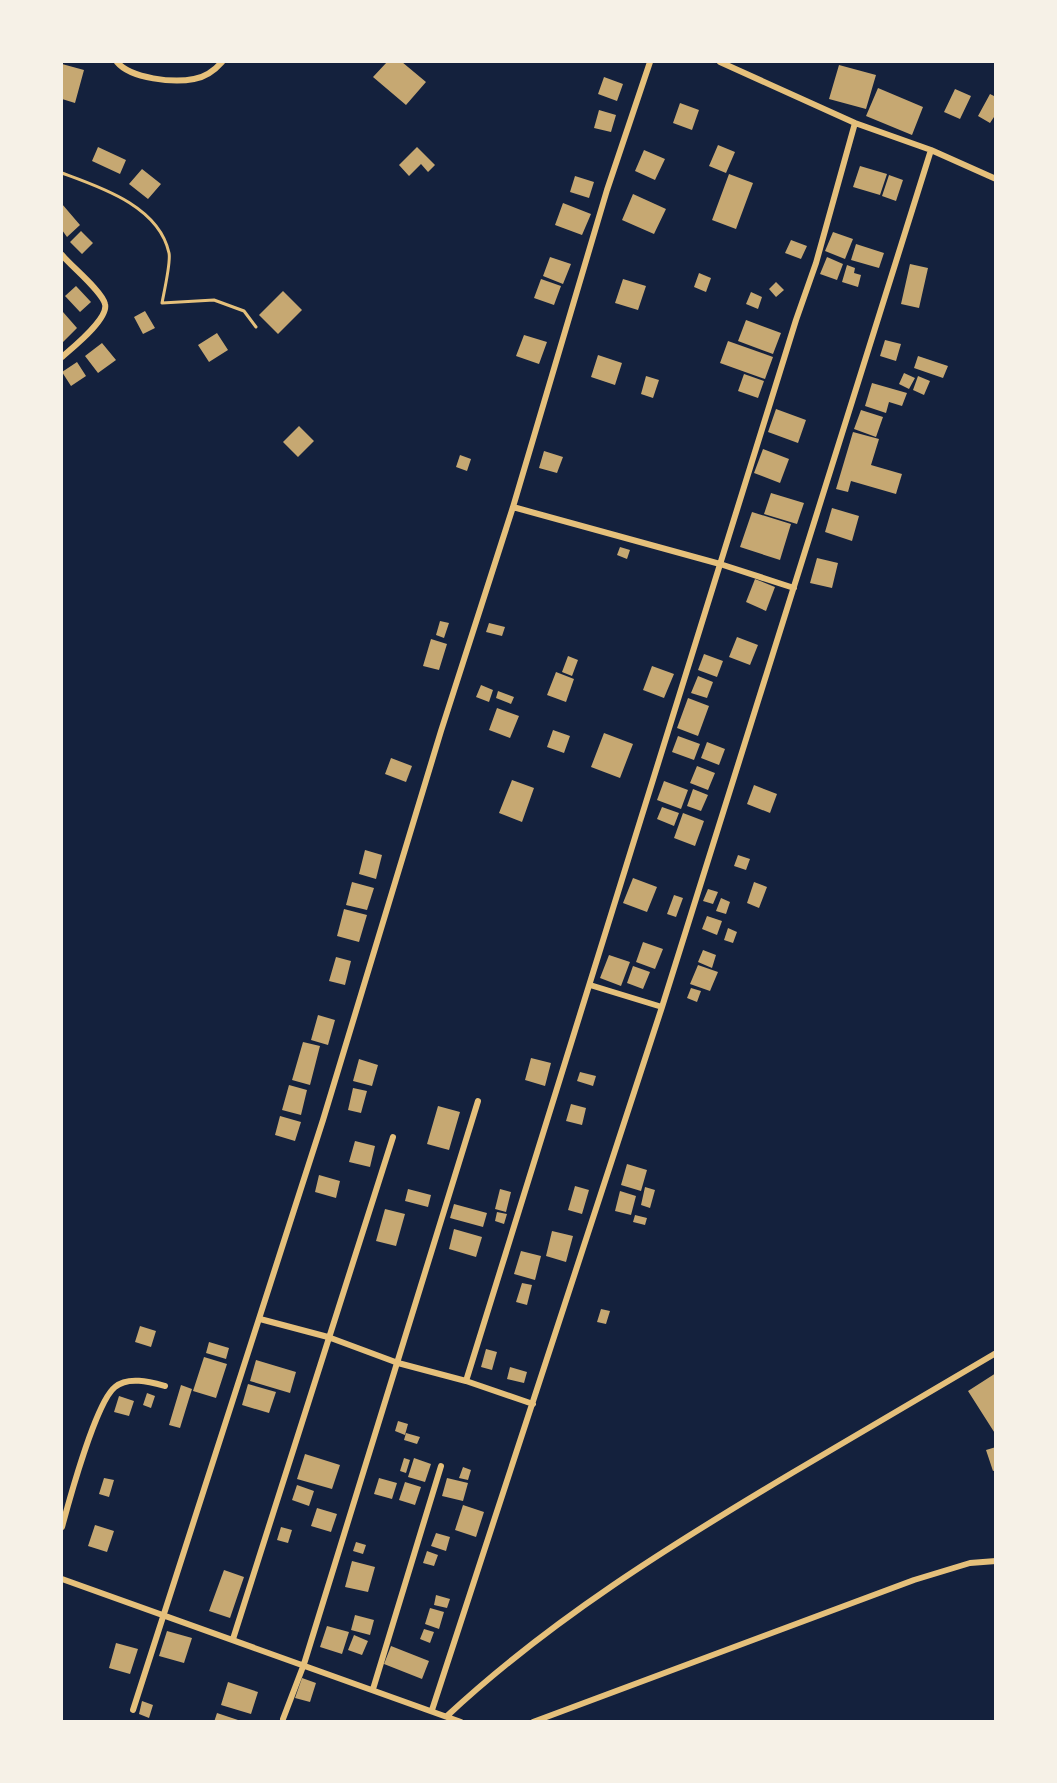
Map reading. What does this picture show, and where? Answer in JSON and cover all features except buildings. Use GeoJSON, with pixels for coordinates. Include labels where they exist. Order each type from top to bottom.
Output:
{"type":"FeatureCollection","features":[{"type":"Feature","properties":{"kind":"street"},"geometry":{"type":"LineString","coordinates":[[117,62],[121,67],[138,75],[166,80],[195,79],[210,73],[222,62]]}},
{"type":"Feature","properties":{"kind":"street"},"geometry":{"type":"LineString","coordinates":[[133,1710],[323,1120],[444,720],[513,507],[608,190],[650,62]]}},
{"type":"Feature","properties":{"kind":"street"},"geometry":{"type":"LineString","coordinates":[[720,62],[855,123],[931,150],[996,178]]}},
{"type":"Feature","properties":{"kind":"street"},"geometry":{"type":"LineString","coordinates":[[466,1381],[816,263],[855,123]]}},
{"type":"Feature","properties":{"kind":"street"},"geometry":{"type":"LineString","coordinates":[[432,1710],[662,1007],[931,150]]}},
{"type":"Feature","properties":{"kind":"street"},"geometry":{"type":"LineString","coordinates":[[62,255],[99,294],[106,305],[104,314],[96,325],[62,357]]}},
{"type":"Feature","properties":{"kind":"street"},"geometry":{"type":"LineString","coordinates":[[513,507],[720,564],[794,588]]}},
{"type":"Feature","properties":{"kind":"street"},"geometry":{"type":"LineString","coordinates":[[590,985],[662,1007]]}},
{"type":"Feature","properties":{"kind":"street"},"geometry":{"type":"LineString","coordinates":[[283,1719],[304,1664],[478,1101]]}},
{"type":"Feature","properties":{"kind":"street"},"geometry":{"type":"LineString","coordinates":[[233,1639],[393,1137]]}},
{"type":"Feature","properties":{"kind":"street"},"geometry":{"type":"LineString","coordinates":[[260,1319],[328,1337],[398,1363],[466,1381],[533,1404]]}},
{"type":"Feature","properties":{"kind":"street"},"geometry":{"type":"LineString","coordinates":[[447,1716],[520,1653],[658,1556],[732,1509],[996,1353]]}},
{"type":"Feature","properties":{"kind":"street"},"geometry":{"type":"LineString","coordinates":[[62,1527],[74,1485],[105,1401],[115,1387],[128,1382],[144,1381],[165,1386]]}},
{"type":"Feature","properties":{"kind":"street"},"geometry":{"type":"LineString","coordinates":[[373,1689],[441,1466]]}},
{"type":"Feature","properties":{"kind":"street"},"geometry":{"type":"LineString","coordinates":[[533,1722],[914,1580],[970,1563],[996,1561]]}},
{"type":"Feature","properties":{"kind":"street"},"geometry":{"type":"LineString","coordinates":[[62,1579],[461,1722]]}},
{"type":"Feature","properties":{"kind":"path"},"geometry":{"type":"LineString","coordinates":[[62,172],[128,202],[156,224],[170,254],[162,303],[214,300],[244,312],[256,327]]}}]}
